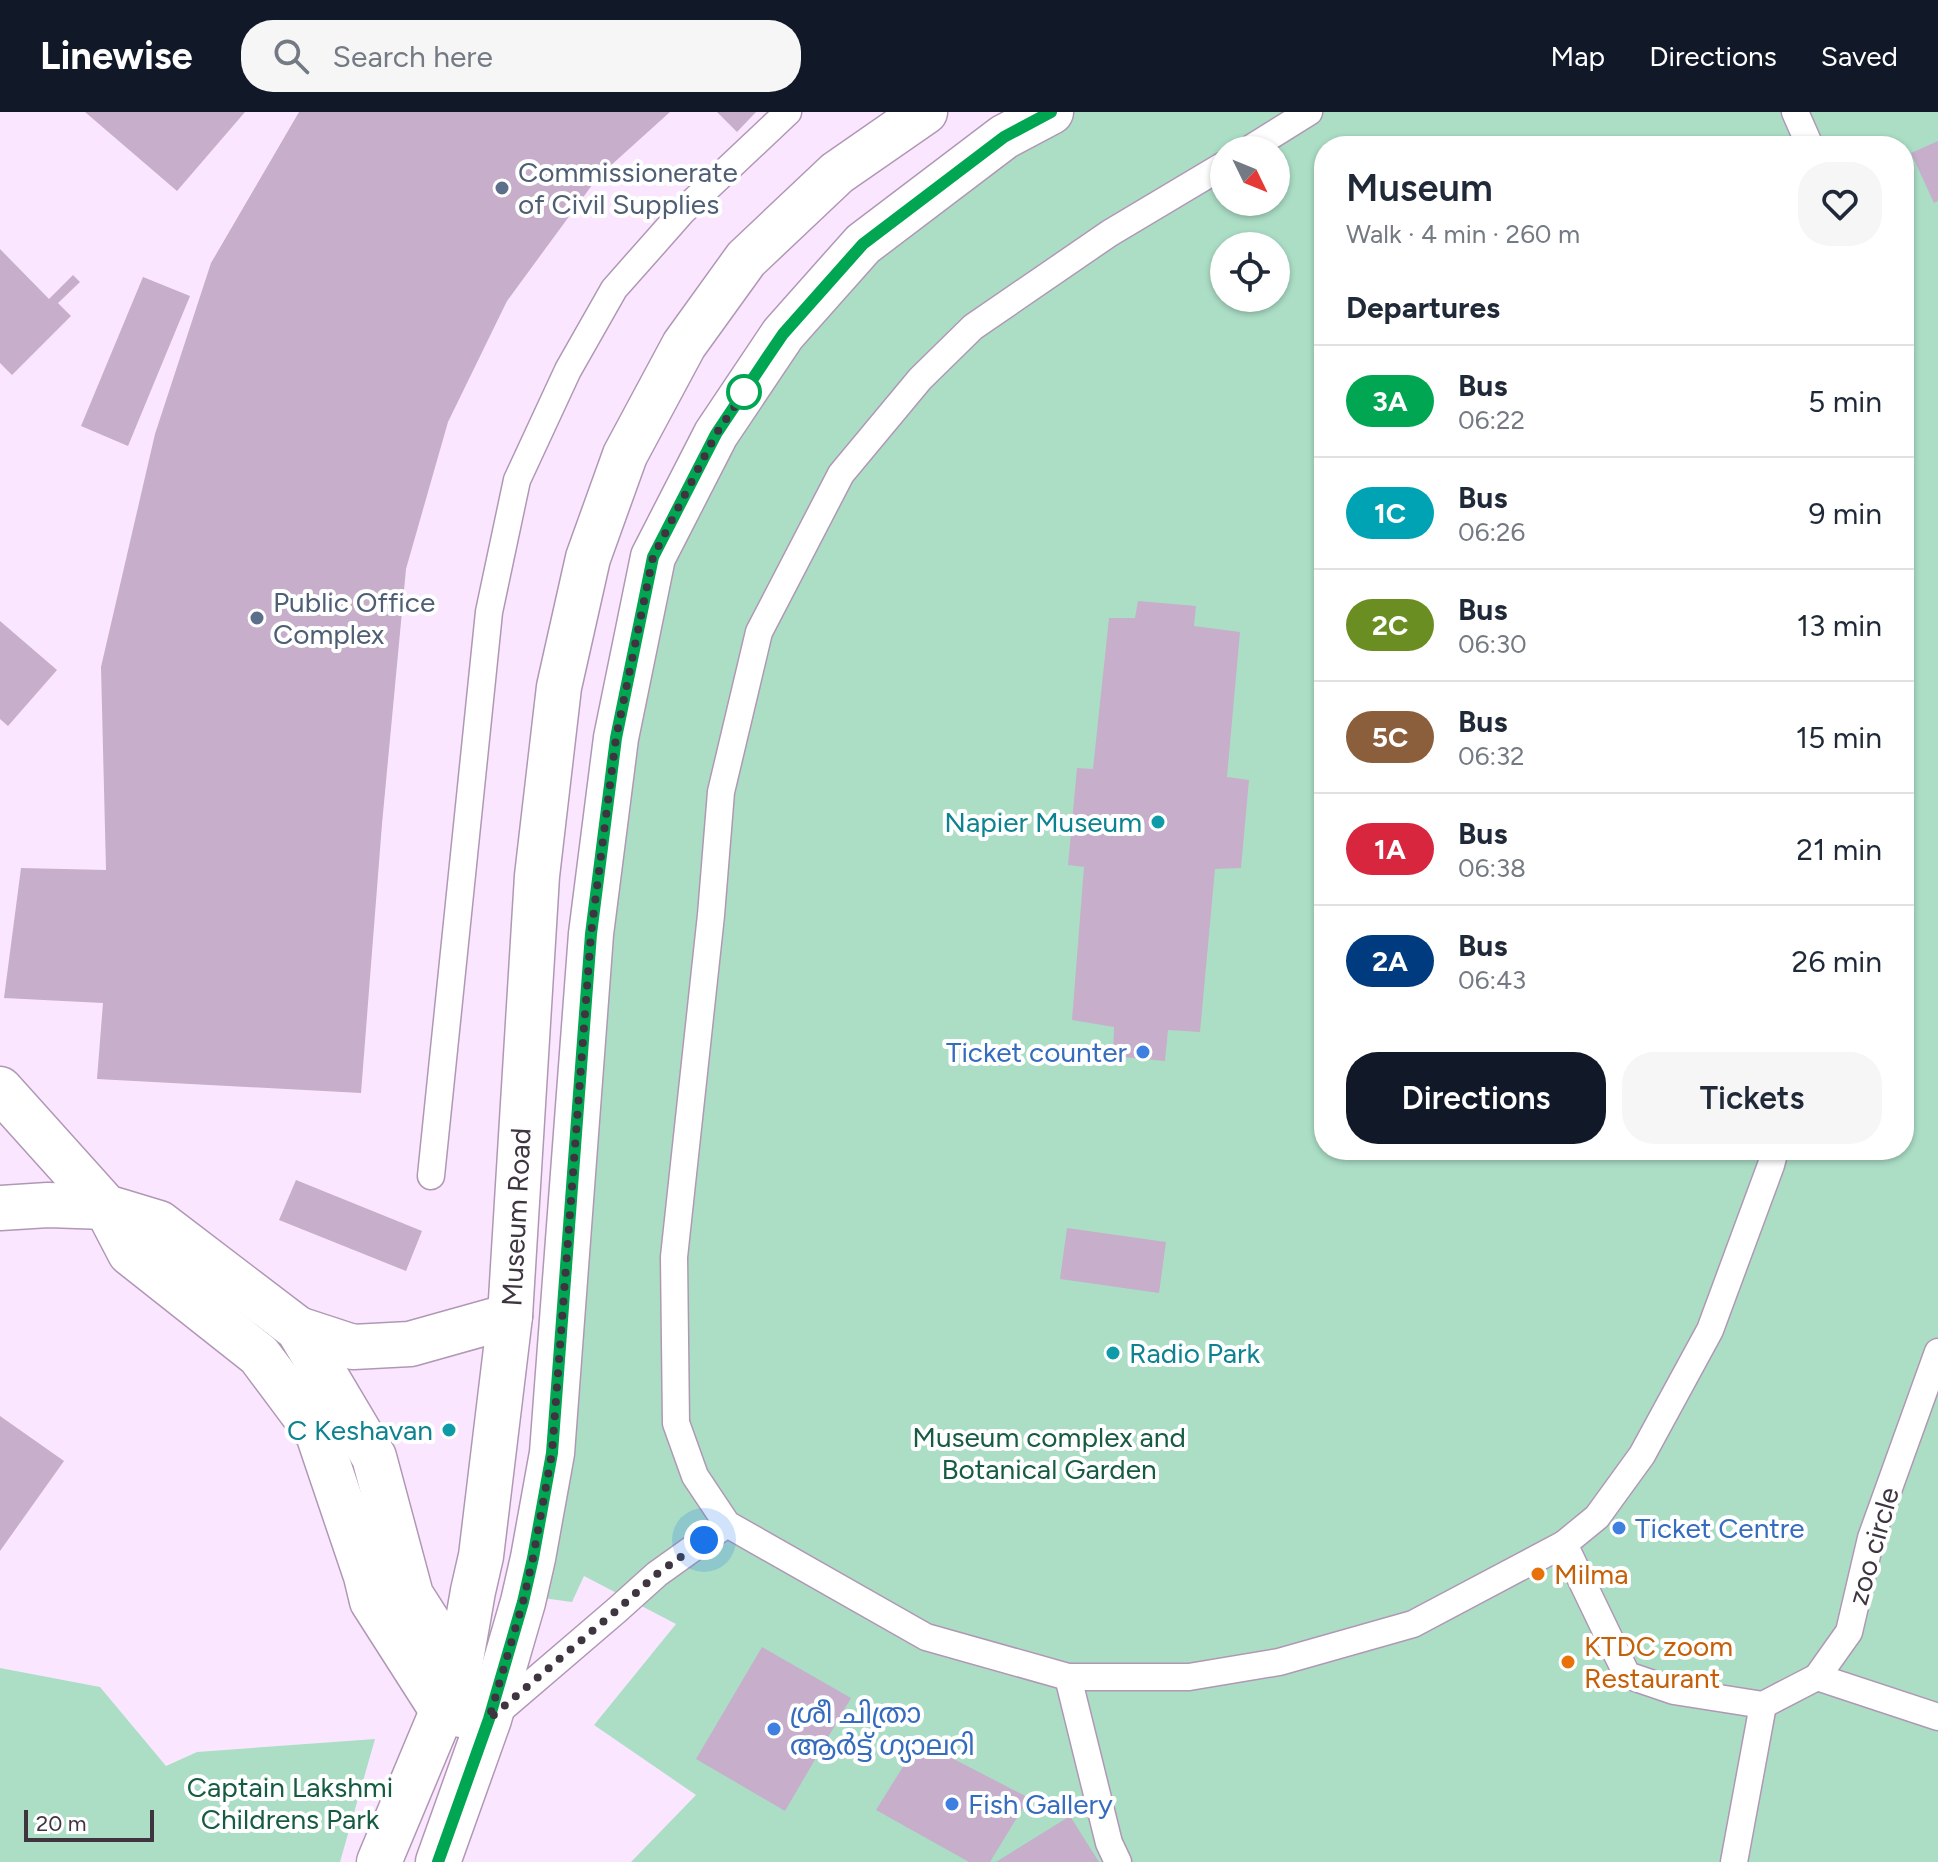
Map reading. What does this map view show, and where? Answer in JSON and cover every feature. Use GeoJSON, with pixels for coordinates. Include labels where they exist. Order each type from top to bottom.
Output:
{"type":"FeatureCollection","features":[{"type":"Feature","properties":{"kind":"main road","name":"Museum Road"},"geometry":{"type":"LineString","coordinates":[[379,1862],[459,1671],[481,1556],[510,1316],[537,876],[559,687],[588,558],[625,455],[684,345],[746,259],[837,173],[925,112]]}},
{"type":"Feature","properties":{"kind":"main road","name":"Museum Road"},"geometry":{"type":"LineString","coordinates":[[438,1862],[489,1719],[530,1573],[552,1453],[591,934],[616,738],[656,550],[716,434],[783,334],[863,244],[1004,137],[1051,112]]}},
{"type":"Feature","properties":{"kind":"main road"},"geometry":{"type":"LineString","coordinates":[[588,558],[649,575]]}},
{"type":"Feature","properties":{"kind":"main road"},"geometry":{"type":"LineString","coordinates":[[0,1089],[106,1207],[130,1253],[259,1355],[318,1434],[372,1601],[443,1712],[489,1719]]}},
{"type":"Feature","properties":{"kind":"main road"},"geometry":{"type":"LineString","coordinates":[[0,1208],[48,1205],[106,1207],[159,1223],[298,1329],[353,1347],[410,1344],[510,1316]]}},
{"type":"Feature","properties":{"kind":"main road"},"geometry":{"type":"LineString","coordinates":[[298,1329],[374,1457],[411,1595],[489,1719]]}},
{"type":"Feature","properties":{"kind":"lane"},"geometry":{"type":"LineString","coordinates":[[431,1176],[489,612],[517,480],[568,370],[614,289],[683,211],[788,112]]}},
{"type":"Feature","properties":{"kind":"lane"},"geometry":{"type":"LineString","coordinates":[[1270,136],[1309,112]]}},
{"type":"Feature","properties":{"kind":"lane"},"geometry":{"type":"LineString","coordinates":[[1795,112],[1806,136]]}},
{"type":"Feature","properties":{"kind":"lane"},"geometry":{"type":"LineString","coordinates":[[1210,173],[1110,233],[973,327],[920,379],[841,474],[759,632],[721,792],[711,915],[674,1257],[676,1423],[695,1476],[727,1524],[926,1637],[1068,1677],[1189,1677],[1279,1662],[1413,1624],[1564,1544],[1597,1517],[1642,1455],[1710,1330],[1772,1160]]}},
{"type":"Feature","properties":{"kind":"lane","name":"zoo circle"},"geometry":{"type":"LineString","coordinates":[[1763,1705],[1817,1677],[1849,1632],[1871,1538],[1938,1352]]}},
{"type":"Feature","properties":{"kind":"lane"},"geometry":{"type":"LineString","coordinates":[[489,1719],[657,1574],[727,1524]]}},
{"type":"Feature","properties":{"kind":"lane"},"geometry":{"type":"LineString","coordinates":[[1564,1544],[1627,1675],[1674,1691],[1763,1705],[1734,1862]]}},
{"type":"Feature","properties":{"kind":"lane"},"geometry":{"type":"LineString","coordinates":[[1068,1677],[1109,1843],[1118,1862]]}},
{"type":"Feature","properties":{"kind":"lane"},"geometry":{"type":"LineString","coordinates":[[1817,1677],[1938,1717]]}},
{"type":"Feature","properties":{"kind":"green space","name":"Museum complex and Botanical Garden"},"geometry":{"type":"Polygon","coordinates":[[[1071,112],[1938,112],[1938,1862],[631,1862],[696,1795],[594,1725],[676,1624],[584,1576],[572,1602],[535,1597],[615,775],[653,557],[719,445],[885,244],[1071,112]]]}},
{"type":"Feature","properties":{"kind":"green space","name":"Captain Lakshmi Childrens Park"},"geometry":{"type":"Polygon","coordinates":[[[0,1668],[100,1687],[166,1766],[197,1752],[375,1739],[340,1862],[0,1862],[0,1668]]]}},
{"type":"Feature","properties":{"kind":"building"},"geometry":{"type":"Polygon","coordinates":[[[85,112],[245,112],[177,191],[85,112]]]}},
{"type":"Feature","properties":{"kind":"building","name":"Public Office Complex"},"geometry":{"type":"Polygon","coordinates":[[[299,112],[670,112],[598,177],[507,301],[448,422],[406,569],[361,1093],[97,1079],[103,1003],[4,998],[21,868],[106,870],[101,667],[155,434],[211,263],[299,112]]]}},
{"type":"Feature","properties":{"kind":"building"},"geometry":{"type":"Polygon","coordinates":[[[717,112],[756,112],[737,132],[717,112]]]}},
{"type":"Feature","properties":{"kind":"building"},"geometry":{"type":"Polygon","coordinates":[[[1938,141],[1938,201],[1934,203],[1914,160],[1914,152],[1938,141]]]}},
{"type":"Feature","properties":{"kind":"building"},"geometry":{"type":"Polygon","coordinates":[[[0,249],[49,299],[73,275],[80,282],[58,303],[71,316],[12,375],[0,363],[0,249]]]}},
{"type":"Feature","properties":{"kind":"building"},"geometry":{"type":"Polygon","coordinates":[[[143,277],[190,296],[128,446],[81,426],[143,277]]]}},
{"type":"Feature","properties":{"kind":"building","name":"Napier Museum"},"geometry":{"type":"Polygon","coordinates":[[[1138,601],[1196,606],[1194,626],[1240,632],[1227,777],[1249,780],[1241,868],[1215,869],[1200,1032],[1168,1030],[1165,1061],[1113,1056],[1114,1027],[1072,1020],[1084,867],[1068,865],[1077,768],[1093,769],[1109,618],[1135,618],[1138,601]]]}},
{"type":"Feature","properties":{"kind":"building"},"geometry":{"type":"Polygon","coordinates":[[[0,621],[57,670],[8,726],[0,719],[0,621]]]}},
{"type":"Feature","properties":{"kind":"building"},"geometry":{"type":"Polygon","coordinates":[[[296,1180],[422,1231],[406,1271],[279,1220],[296,1180]]]}},
{"type":"Feature","properties":{"kind":"building"},"geometry":{"type":"Polygon","coordinates":[[[1067,1228],[1166,1242],[1159,1293],[1060,1279],[1067,1228]]]}},
{"type":"Feature","properties":{"kind":"building"},"geometry":{"type":"Polygon","coordinates":[[[0,1416],[64,1461],[0,1551],[0,1416]]]}},
{"type":"Feature","properties":{"kind":"building","name":"ശ്രീ ചിത്രാ ആർട്ട് ഗ്യാലറി"},"geometry":{"type":"Polygon","coordinates":[[[762,1647],[851,1698],[785,1811],[696,1759],[762,1647]]]}},
{"type":"Feature","properties":{"kind":"building","name":"Fish Gallery"},"geometry":{"type":"Polygon","coordinates":[[[919,1741],[1029,1798],[990,1862],[969,1862],[876,1810],[919,1741]]]}},
{"type":"Feature","properties":{"kind":"building"},"geometry":{"type":"Polygon","coordinates":[[[1070,1816],[1099,1862],[996,1862],[1070,1816]]]}},
{"type":"Feature","properties":{"kind":"bus line","name":"3A"},"geometry":{"type":"LineString","coordinates":[[438,1862],[489,1719],[523,1602],[552,1453],[591,934],[616,738],[653,557],[716,434],[766,359],[783,334],[863,244],[1004,137],[1051,112]]}},
{"type":"Feature","properties":{"kind":"place","name":"Commissionerate of Civil Supplies"},"geometry":{"type":"Point","coordinates":[502,188]}},
{"type":"Feature","properties":{"kind":"place","name":"Public Office Complex"},"geometry":{"type":"Point","coordinates":[257,618]}},
{"type":"Feature","properties":{"kind":"place","name":"Napier Museum"},"geometry":{"type":"Point","coordinates":[1158,822]}},
{"type":"Feature","properties":{"kind":"place","name":"Ticket counter"},"geometry":{"type":"Point","coordinates":[1143,1052]}},
{"type":"Feature","properties":{"kind":"place","name":"Radio Park"},"geometry":{"type":"Point","coordinates":[1113,1353]}},
{"type":"Feature","properties":{"kind":"place","name":"C Keshavan"},"geometry":{"type":"Point","coordinates":[449,1430]}},
{"type":"Feature","properties":{"kind":"place","name":"Ticket Centre"},"geometry":{"type":"Point","coordinates":[1619,1528]}},
{"type":"Feature","properties":{"kind":"place","name":"Milma"},"geometry":{"type":"Point","coordinates":[1538,1574]}},
{"type":"Feature","properties":{"kind":"place","name":"KTDC zoom Restaurant"},"geometry":{"type":"Point","coordinates":[1568,1662]}},
{"type":"Feature","properties":{"kind":"place","name":"ശ്രീ ചിത്രാ ആർട്ട് ഗ്യാലറി"},"geometry":{"type":"Point","coordinates":[774,1729]}},
{"type":"Feature","properties":{"kind":"place","name":"Fish Gallery"},"geometry":{"type":"Point","coordinates":[952,1804]}},
{"type":"Feature","properties":{"kind":"route"},"geometry":{"type":"LineString","coordinates":[[704,1540],[657,1574],[489,1719],[523,1602],[552,1453],[591,934],[616,738],[653,557],[716,434],[750,384],[744,392]]}}]}
